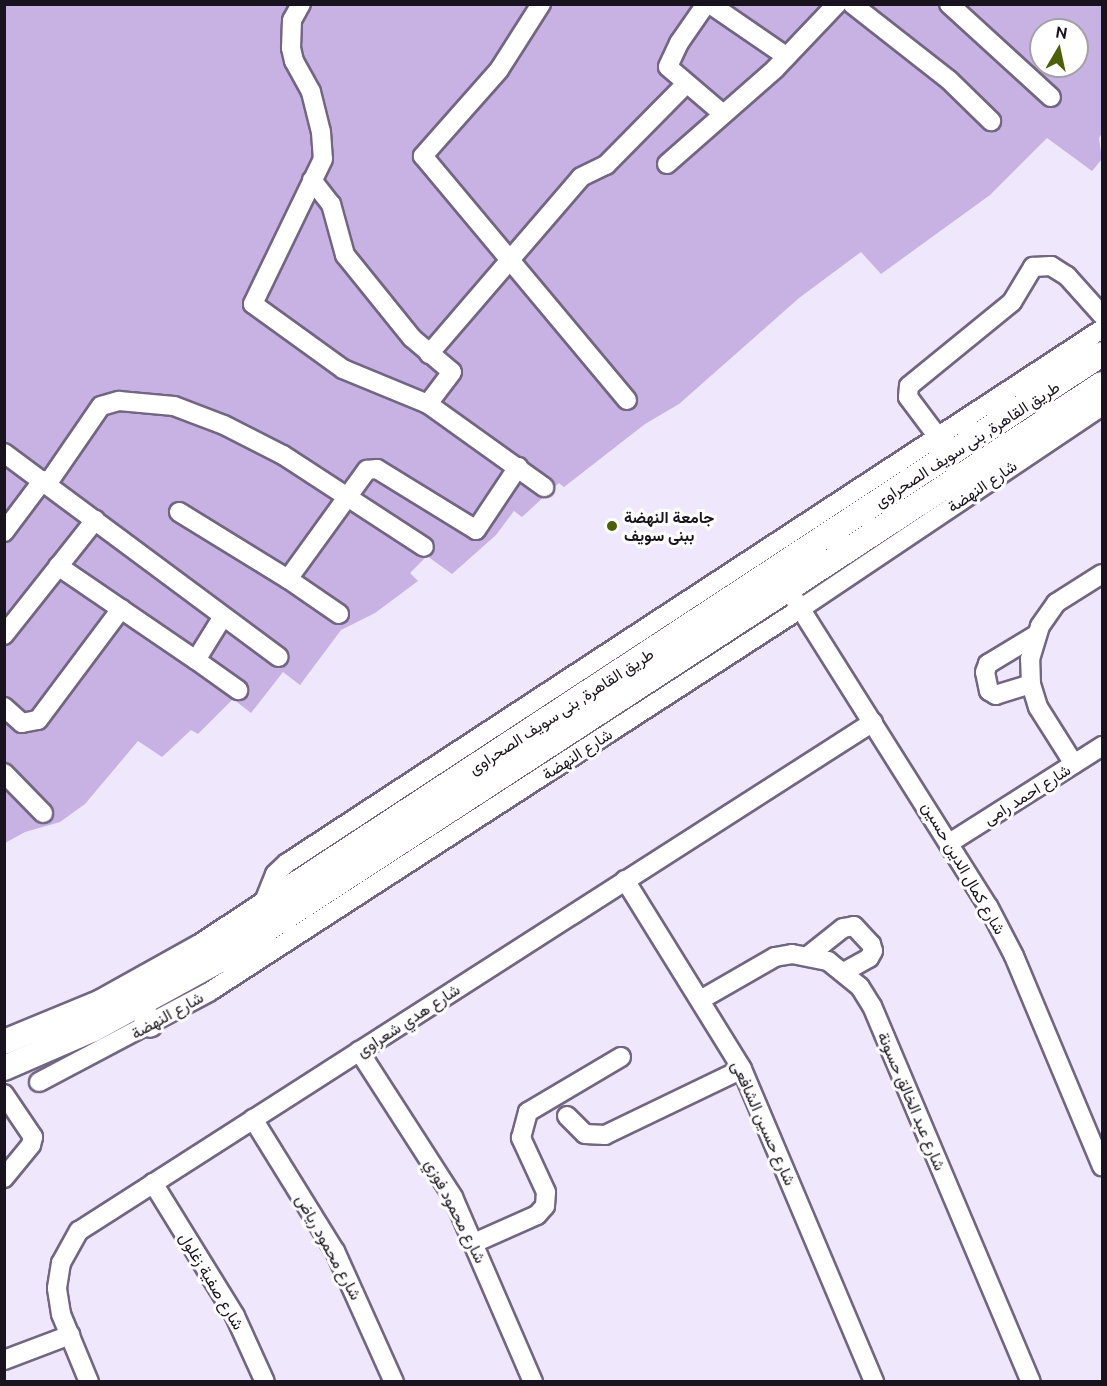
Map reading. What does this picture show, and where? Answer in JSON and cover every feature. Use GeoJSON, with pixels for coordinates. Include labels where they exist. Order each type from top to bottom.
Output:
{"type":"FeatureCollection","features":[{"type":"Feature","properties":{"kind":"main road","name":"طريق القاهرة, بنى سويف الصحراوى"},"geometry":{"type":"LineString","coordinates":[[4,1068],[145,1015],[648,641],[945,446],[1102,354]]}},
{"type":"Feature","properties":{"kind":"main road","name":"طريق القاهرة, بنى سويف الصحراوى"},"geometry":{"type":"LineString","coordinates":[[4,1042],[135,985],[263,904],[345,865],[794,600],[1102,384]]}},
{"type":"Feature","properties":{"kind":"street"},"geometry":{"type":"LineString","coordinates":[[301,4],[292,20],[291,48],[294,61],[311,92],[324,148],[312,180],[253,304],[343,369],[428,404],[544,487]]}},
{"type":"Feature","properties":{"kind":"street"},"geometry":{"type":"LineString","coordinates":[[541,4],[499,70],[423,156],[508,261],[627,400]]}},
{"type":"Feature","properties":{"kind":"street"},"geometry":{"type":"LineString","coordinates":[[723,114],[669,70],[669,62],[708,4],[787,57]]}},
{"type":"Feature","properties":{"kind":"street"},"geometry":{"type":"LineString","coordinates":[[667,164],[787,57],[837,4]]}},
{"type":"Feature","properties":{"kind":"street"},"geometry":{"type":"LineString","coordinates":[[852,4],[949,80],[990,122]]}},
{"type":"Feature","properties":{"kind":"street"},"geometry":{"type":"LineString","coordinates":[[949,4],[1051,97]]}},
{"type":"Feature","properties":{"kind":"street"},"geometry":{"type":"LineString","coordinates":[[429,354],[581,177],[606,165],[685,85]]}},
{"type":"Feature","properties":{"kind":"street"},"geometry":{"type":"LineString","coordinates":[[312,180],[331,204],[345,255],[429,354],[452,372],[428,404]]}},
{"type":"Feature","properties":{"kind":"street"},"geometry":{"type":"LineString","coordinates":[[1102,315],[1067,276],[1051,266],[1034,267],[1012,302],[909,386],[908,397],[945,446],[1102,329]]}},
{"type":"Feature","properties":{"kind":"street"},"geometry":{"type":"LineString","coordinates":[[4,532],[46,482],[101,406],[119,401],[174,406],[196,413],[283,454],[424,547]]}},
{"type":"Feature","properties":{"kind":"street","name":"شارع النهضة"},"geometry":{"type":"LineString","coordinates":[[39,1082],[145,1015],[209,992],[794,600],[1102,406]]}},
{"type":"Feature","properties":{"kind":"street"},"geometry":{"type":"LineString","coordinates":[[4,453],[46,482],[222,618],[279,657]]}},
{"type":"Feature","properties":{"kind":"street"},"geometry":{"type":"LineString","coordinates":[[288,579],[367,470],[376,469],[476,530],[518,467]]}},
{"type":"Feature","properties":{"kind":"street"},"geometry":{"type":"LineString","coordinates":[[179,512],[288,579],[339,614]]}},
{"type":"Feature","properties":{"kind":"street"},"geometry":{"type":"LineString","coordinates":[[4,635],[95,520]]}},
{"type":"Feature","properties":{"kind":"street"},"geometry":{"type":"LineString","coordinates":[[57,566],[238,690]]}},
{"type":"Feature","properties":{"kind":"street"},"geometry":{"type":"LineString","coordinates":[[1074,764],[1038,707],[1031,684],[1030,659],[1036,635],[1056,603],[1102,574]]}},
{"type":"Feature","properties":{"kind":"street","name":"شارع كمال الدين حسين"},"geometry":{"type":"LineString","coordinates":[[794,600],[951,842],[1014,956],[1102,1166]]}},
{"type":"Feature","properties":{"kind":"street"},"geometry":{"type":"LineString","coordinates":[[4,707],[22,723],[38,720],[121,609]]}},
{"type":"Feature","properties":{"kind":"street"},"geometry":{"type":"LineString","coordinates":[[196,660],[222,618]]}},
{"type":"Feature","properties":{"kind":"street"},"geometry":{"type":"LineString","coordinates":[[1031,684],[996,695],[989,691],[985,672],[988,664],[1036,635]]}},
{"type":"Feature","properties":{"kind":"street"},"geometry":{"type":"LineString","coordinates":[[263,904],[275,874],[287,863],[648,641]]}},
{"type":"Feature","properties":{"kind":"street","name":"شارع هدي شعراوى"},"geometry":{"type":"LineString","coordinates":[[89,1382],[70,1335],[57,1288],[65,1251],[79,1230],[873,722]]}},
{"type":"Feature","properties":{"kind":"street","name":"شارع احمد رامى"},"geometry":{"type":"LineString","coordinates":[[951,842],[1102,746]]}},
{"type":"Feature","properties":{"kind":"street"},"geometry":{"type":"LineString","coordinates":[[4,773],[43,813]]}},
{"type":"Feature","properties":{"kind":"street","name":"شارع حسين الشافعى"},"geometry":{"type":"LineString","coordinates":[[625,880],[702,999],[742,1069],[874,1382]]}},
{"type":"Feature","properties":{"kind":"street"},"geometry":{"type":"LineString","coordinates":[[809,955],[843,928],[854,926],[871,944],[873,951],[869,958],[844,972]]}},
{"type":"Feature","properties":{"kind":"street","name":"شارع عبد الخالق حسونة"},"geometry":{"type":"LineString","coordinates":[[702,999],[775,957],[809,955],[844,972],[872,1006],[1031,1382]]}},
{"type":"Feature","properties":{"kind":"street","name":"شارع محمود فوزي"},"geometry":{"type":"LineString","coordinates":[[359,1051],[432,1161],[474,1243],[533,1382]]}},
{"type":"Feature","properties":{"kind":"street"},"geometry":{"type":"LineString","coordinates":[[474,1243],[537,1215],[545,1206],[546,1192],[521,1138],[528,1112],[621,1057]]}},
{"type":"Feature","properties":{"kind":"street"},"geometry":{"type":"LineString","coordinates":[[567,1116],[585,1134],[605,1135],[742,1069]]}},
{"type":"Feature","properties":{"kind":"street"},"geometry":{"type":"LineString","coordinates":[[4,1094],[33,1137],[29,1148],[4,1178]]}},
{"type":"Feature","properties":{"kind":"street","name":"شارع محمود رياض"},"geometry":{"type":"LineString","coordinates":[[253,1119],[335,1251],[394,1382]]}},
{"type":"Feature","properties":{"kind":"street","name":"شارع صفية زغلول"},"geometry":{"type":"LineString","coordinates":[[153,1183],[235,1316],[265,1382]]}},
{"type":"Feature","properties":{"kind":"street"},"geometry":{"type":"LineString","coordinates":[[4,1360],[70,1335]]}},
{"type":"Feature","properties":{"kind":"shaded area"},"geometry":{"type":"Polygon","coordinates":[[[5,5],[1102,5],[1102,133],[1099,138],[1102,159],[1092,171],[1047,138],[990,195],[881,274],[861,252],[799,298],[679,404],[645,424],[564,487],[559,483],[522,517],[514,511],[496,535],[452,574],[427,556],[410,573],[418,581],[375,613],[341,630],[300,685],[283,672],[251,713],[233,699],[198,734],[191,730],[162,757],[138,741],[85,804],[60,822],[25,832],[5,843],[5,5]]]}},
{"type":"Feature","properties":{"kind":"place","name":"جامعة النهضة ببنى سويف"},"geometry":{"type":"Point","coordinates":[612,526]}}]}
